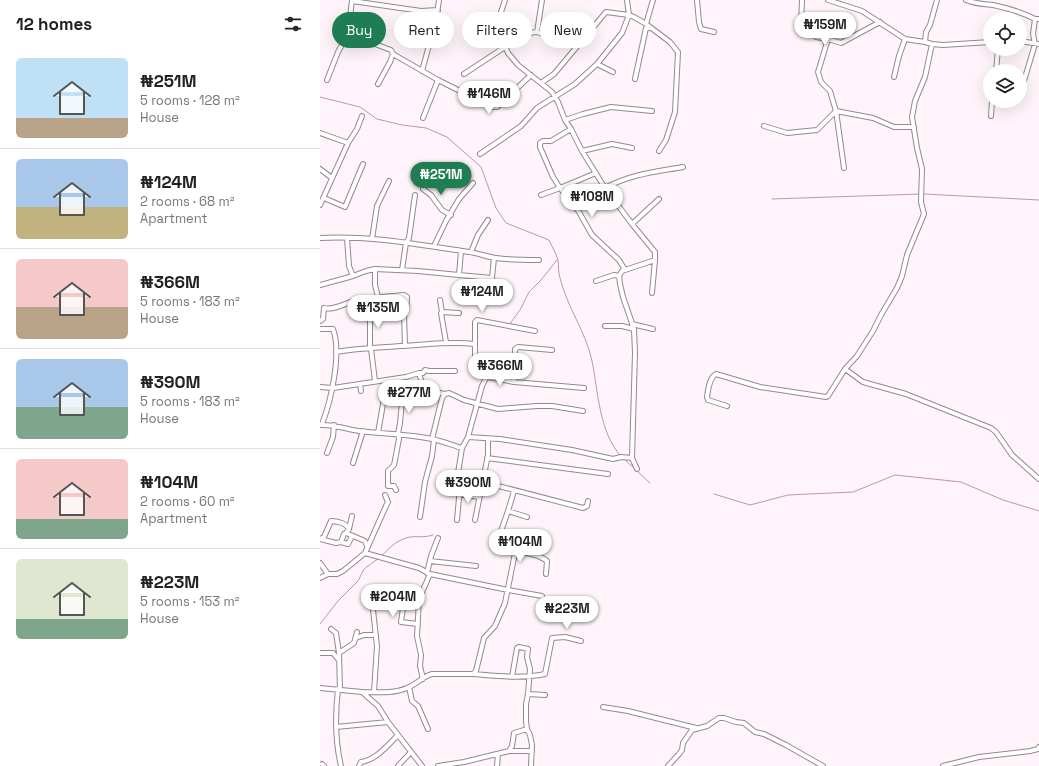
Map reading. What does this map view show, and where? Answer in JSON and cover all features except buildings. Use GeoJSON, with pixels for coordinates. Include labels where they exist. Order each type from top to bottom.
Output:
{"type":"FeatureCollection","features":[{"type":"Feature","properties":{"kind":"street"},"geometry":{"type":"LineString","coordinates":[[351,12],[352,0],[421,10],[438,10]]}},
{"type":"Feature","properties":{"kind":"street"},"geometry":{"type":"LineString","coordinates":[[422,71],[438,10],[439,0]]}},
{"type":"Feature","properties":{"kind":"street"},"geometry":{"type":"LineString","coordinates":[[501,12],[505,0]]}},
{"type":"Feature","properties":{"kind":"street"},"geometry":{"type":"LineString","coordinates":[[537,32],[542,0]]}},
{"type":"Feature","properties":{"kind":"street"},"geometry":{"type":"LineString","coordinates":[[480,154],[521,126],[537,108],[575,84],[597,64],[622,33],[628,15],[627,0]]}},
{"type":"Feature","properties":{"kind":"street"},"geometry":{"type":"LineString","coordinates":[[646,24],[653,0]]}},
{"type":"Feature","properties":{"kind":"street"},"geometry":{"type":"LineString","coordinates":[[697,0],[701,29],[714,32]]}},
{"type":"Feature","properties":{"kind":"street"},"geometry":{"type":"LineString","coordinates":[[802,0],[801,25],[816,38],[828,39],[841,43],[880,22]]}},
{"type":"Feature","properties":{"kind":"street"},"geometry":{"type":"LineString","coordinates":[[828,0],[862,12],[905,39],[943,45],[983,42]]}},
{"type":"Feature","properties":{"kind":"street"},"geometry":{"type":"LineString","coordinates":[[925,42],[926,32],[930,25],[937,0]]}},
{"type":"Feature","properties":{"kind":"street"},"geometry":{"type":"LineString","coordinates":[[966,0],[973,3],[995,5],[1024,13],[1037,19],[1033,34],[1037,44],[1027,73]]}},
{"type":"Feature","properties":{"kind":"street"},"geometry":{"type":"LineString","coordinates":[[541,83],[554,74],[605,14],[609,12],[628,15],[646,24],[670,42],[678,52],[675,112],[666,140],[659,151]]}},
{"type":"Feature","properties":{"kind":"street"},"geometry":{"type":"LineString","coordinates":[[635,79],[646,28],[652,29]]}},
{"type":"Feature","properties":{"kind":"street"},"geometry":{"type":"LineString","coordinates":[[532,33],[540,33]]}},
{"type":"Feature","properties":{"kind":"street"},"geometry":{"type":"LineString","coordinates":[[828,39],[818,72],[821,82],[830,91],[836,111],[844,168]]}},
{"type":"Feature","properties":{"kind":"street"},"geometry":{"type":"LineString","coordinates":[[894,77],[905,39]]}},
{"type":"Feature","properties":{"kind":"street"},"geometry":{"type":"LineString","coordinates":[[1027,43],[1037,44]]}},
{"type":"Feature","properties":{"kind":"street"},"geometry":{"type":"LineString","coordinates":[[727,406],[708,400],[707,397],[711,379],[716,374],[760,387],[826,397],[828,396],[845,369],[861,350],[897,288],[902,276],[907,255],[924,214],[921,202],[922,169],[912,121],[913,108],[925,77],[932,44]]}},
{"type":"Feature","properties":{"kind":"street"},"geometry":{"type":"LineString","coordinates":[[327,80],[340,48]]}},
{"type":"Feature","properties":{"kind":"street"},"geometry":{"type":"LineString","coordinates":[[386,48],[391,50],[393,54],[438,80],[492,107],[497,107],[531,75]]}},
{"type":"Feature","properties":{"kind":"street"},"geometry":{"type":"LineString","coordinates":[[464,74],[503,48]]}},
{"type":"Feature","properties":{"kind":"street"},"geometry":{"type":"LineString","coordinates":[[506,48],[513,60],[552,92],[582,151],[605,188],[655,252],[652,293]]}},
{"type":"Feature","properties":{"kind":"street"},"geometry":{"type":"LineString","coordinates":[[378,84],[393,54]]}},
{"type":"Feature","properties":{"kind":"street"},"geometry":{"type":"LineString","coordinates":[[597,64],[613,72]]}},
{"type":"Feature","properties":{"kind":"street"},"geometry":{"type":"LineString","coordinates":[[423,118],[438,80]]}},
{"type":"Feature","properties":{"kind":"street"},"geometry":{"type":"LineString","coordinates":[[565,120],[611,107],[652,112]]}},
{"type":"Feature","properties":{"kind":"street"},"geometry":{"type":"LineString","coordinates":[[991,116],[992,108]]}},
{"type":"Feature","properties":{"kind":"street"},"geometry":{"type":"LineString","coordinates":[[764,126],[787,133],[817,130],[836,111]]}},
{"type":"Feature","properties":{"kind":"street"},"geometry":{"type":"LineString","coordinates":[[836,111],[873,118],[894,127],[914,127]]}},
{"type":"Feature","properties":{"kind":"street"},"geometry":{"type":"LineString","coordinates":[[320,205],[362,116]]}},
{"type":"Feature","properties":{"kind":"street"},"geometry":{"type":"LineString","coordinates":[[571,129],[551,141],[540,143],[540,147],[553,177],[579,212],[592,235],[619,260],[625,270]]}},
{"type":"Feature","properties":{"kind":"street"},"geometry":{"type":"LineString","coordinates":[[320,133],[348,143]]}},
{"type":"Feature","properties":{"kind":"street"},"geometry":{"type":"LineString","coordinates":[[582,151],[612,144],[632,148]]}},
{"type":"Feature","properties":{"kind":"street"},"geometry":{"type":"LineString","coordinates":[[324,198],[346,207],[363,164]]}},
{"type":"Feature","properties":{"kind":"street"},"geometry":{"type":"LineString","coordinates":[[605,188],[619,180],[633,176],[648,172],[683,167]]}},
{"type":"Feature","properties":{"kind":"street"},"geometry":{"type":"LineString","coordinates":[[320,169],[332,178]]}},
{"type":"Feature","properties":{"kind":"street"},"geometry":{"type":"LineString","coordinates":[[541,195],[596,173]]}},
{"type":"Feature","properties":{"kind":"street"},"geometry":{"type":"LineString","coordinates":[[372,239],[377,206],[389,181]]}},
{"type":"Feature","properties":{"kind":"street"},"geometry":{"type":"LineString","coordinates":[[434,246],[459,199],[473,183]]}},
{"type":"Feature","properties":{"kind":"street"},"geometry":{"type":"LineString","coordinates":[[424,189],[431,195],[442,210],[451,215]]}},
{"type":"Feature","properties":{"kind":"street"},"geometry":{"type":"LineString","coordinates":[[402,270],[406,243],[409,238],[415,195]]}},
{"type":"Feature","properties":{"kind":"street"},"geometry":{"type":"LineString","coordinates":[[632,224],[659,199]]}},
{"type":"Feature","properties":{"kind":"street"},"geometry":{"type":"LineString","coordinates":[[471,252],[478,235],[488,220]]}},
{"type":"Feature","properties":{"kind":"street"},"geometry":{"type":"LineString","coordinates":[[320,238],[372,239],[434,246],[471,252],[494,258],[539,260]]}},
{"type":"Feature","properties":{"kind":"street"},"geometry":{"type":"LineString","coordinates":[[347,238],[349,266],[353,276]]}},
{"type":"Feature","properties":{"kind":"street"},"geometry":{"type":"LineString","coordinates":[[459,275],[461,251]]}},
{"type":"Feature","properties":{"kind":"street"},"geometry":{"type":"LineString","coordinates":[[492,287],[494,258]]}},
{"type":"Feature","properties":{"kind":"street"},"geometry":{"type":"LineString","coordinates":[[637,469],[632,458],[635,353],[633,326],[623,297],[619,276],[620,273],[625,270],[654,260]]}},
{"type":"Feature","properties":{"kind":"street"},"geometry":{"type":"LineString","coordinates":[[375,269],[375,285],[378,297]]}},
{"type":"Feature","properties":{"kind":"street"},"geometry":{"type":"LineString","coordinates":[[320,285],[375,269],[492,278]]}},
{"type":"Feature","properties":{"kind":"street"},"geometry":{"type":"LineString","coordinates":[[596,281],[614,275],[619,276]]}},
{"type":"Feature","properties":{"kind":"street"},"geometry":{"type":"LineString","coordinates":[[320,321],[322,319],[324,308],[333,308],[356,300],[404,295],[407,297],[406,311],[404,313],[405,346]]}},
{"type":"Feature","properties":{"kind":"street"},"geometry":{"type":"LineString","coordinates":[[440,300],[446,342]]}},
{"type":"Feature","properties":{"kind":"street"},"geometry":{"type":"LineString","coordinates":[[370,308],[370,349],[375,381]]}},
{"type":"Feature","properties":{"kind":"street"},"geometry":{"type":"LineString","coordinates":[[442,312],[459,313]]}},
{"type":"Feature","properties":{"kind":"street"},"geometry":{"type":"LineString","coordinates":[[535,331],[477,320],[474,344],[475,361],[481,366],[488,377],[514,382],[584,388]]}},
{"type":"Feature","properties":{"kind":"street"},"geometry":{"type":"LineString","coordinates":[[605,326],[633,326],[653,329]]}},
{"type":"Feature","properties":{"kind":"street"},"geometry":{"type":"LineString","coordinates":[[320,329],[334,329],[336,336],[333,388],[328,408],[321,424],[363,432],[398,434],[433,439],[462,448]]}},
{"type":"Feature","properties":{"kind":"street"},"geometry":{"type":"LineString","coordinates":[[336,352],[355,349],[446,342],[474,344]]}},
{"type":"Feature","properties":{"kind":"street"},"geometry":{"type":"LineString","coordinates":[[514,382],[515,348],[552,350]]}},
{"type":"Feature","properties":{"kind":"street"},"geometry":{"type":"LineString","coordinates":[[845,369],[863,382],[906,394],[991,428],[996,432],[1012,455],[1039,478]]}},
{"type":"Feature","properties":{"kind":"street"},"geometry":{"type":"LineString","coordinates":[[320,387],[333,388],[406,377],[423,373],[425,370],[455,371]]}},
{"type":"Feature","properties":{"kind":"street"},"geometry":{"type":"LineString","coordinates":[[419,373],[424,390],[445,394],[449,393],[464,400],[498,409],[552,406],[583,411]]}},
{"type":"Feature","properties":{"kind":"street"},"geometry":{"type":"LineString","coordinates":[[457,520],[459,494],[458,473],[462,448],[468,437],[482,386],[488,377]]}},
{"type":"Feature","properties":{"kind":"street"},"geometry":{"type":"LineString","coordinates":[[360,384],[361,391]]}},
{"type":"Feature","properties":{"kind":"street"},"geometry":{"type":"LineString","coordinates":[[396,490],[394,486],[388,486],[387,482],[388,471],[394,465],[396,460],[403,391]]}},
{"type":"Feature","properties":{"kind":"street"},"geometry":{"type":"LineString","coordinates":[[378,433],[383,404],[388,392]]}},
{"type":"Feature","properties":{"kind":"street"},"geometry":{"type":"LineString","coordinates":[[420,517],[425,482],[432,456],[433,439],[442,398],[445,394]]}},
{"type":"Feature","properties":{"kind":"street"},"geometry":{"type":"LineString","coordinates":[[327,453],[333,437],[334,426]]}},
{"type":"Feature","properties":{"kind":"street"},"geometry":{"type":"LineString","coordinates":[[353,462],[363,432]]}},
{"type":"Feature","properties":{"kind":"street"},"geometry":{"type":"LineString","coordinates":[[468,437],[500,439],[572,450],[612,459],[621,457],[632,458]]}},
{"type":"Feature","properties":{"kind":"street"},"geometry":{"type":"LineString","coordinates":[[475,520],[487,458],[488,439]]}},
{"type":"Feature","properties":{"kind":"street"},"geometry":{"type":"LineString","coordinates":[[487,458],[608,474]]}},
{"type":"Feature","properties":{"kind":"street"},"geometry":{"type":"LineString","coordinates":[[459,475],[472,477],[483,480],[487,483],[583,508],[587,506],[588,501]]}},
{"type":"Feature","properties":{"kind":"street"},"geometry":{"type":"LineString","coordinates":[[499,537],[514,490]]}},
{"type":"Feature","properties":{"kind":"street"},"geometry":{"type":"LineString","coordinates":[[459,494],[479,497]]}},
{"type":"Feature","properties":{"kind":"street"},"geometry":{"type":"LineString","coordinates":[[320,578],[328,574],[336,574],[343,571],[365,553],[388,502],[385,495]]}},
{"type":"Feature","properties":{"kind":"street"},"geometry":{"type":"LineString","coordinates":[[508,511],[527,517]]}},
{"type":"Feature","properties":{"kind":"street"},"geometry":{"type":"LineString","coordinates":[[341,542],[344,534],[348,531],[352,516]]}},
{"type":"Feature","properties":{"kind":"street"},"geometry":{"type":"LineString","coordinates":[[352,536],[348,544],[320,539],[324,537],[331,521],[338,522],[346,525],[352,536],[365,541],[367,547]]}},
{"type":"Feature","properties":{"kind":"street"},"geometry":{"type":"LineString","coordinates":[[423,679],[417,636],[419,599],[428,573],[431,556],[438,538]]}},
{"type":"Feature","properties":{"kind":"street"},"geometry":{"type":"LineString","coordinates":[[365,553],[419,568],[428,573],[542,596]]}},
{"type":"Feature","properties":{"kind":"street"},"geometry":{"type":"LineString","coordinates":[[473,674],[476,671],[484,638],[495,626],[505,602],[514,553],[534,555],[544,559],[547,561],[546,574]]}},
{"type":"Feature","properties":{"kind":"street"},"geometry":{"type":"LineString","coordinates":[[430,561],[476,566]]}},
{"type":"Feature","properties":{"kind":"street"},"geometry":{"type":"LineString","coordinates":[[320,563],[328,574]]}},
{"type":"Feature","properties":{"kind":"street"},"geometry":{"type":"LineString","coordinates":[[419,568],[428,567]]}},
{"type":"Feature","properties":{"kind":"street"},"geometry":{"type":"LineString","coordinates":[[374,692],[377,646],[372,601],[375,588],[389,587],[419,599]]}},
{"type":"Feature","properties":{"kind":"street"},"geometry":{"type":"LineString","coordinates":[[410,596],[404,601],[401,622],[418,624]]}},
{"type":"Feature","properties":{"kind":"street"},"geometry":{"type":"LineString","coordinates":[[331,629],[336,633],[339,661],[339,690],[335,713],[337,750],[341,766]]}},
{"type":"Feature","properties":{"kind":"street"},"geometry":{"type":"LineString","coordinates":[[320,653],[338,652],[354,643],[357,632]]}},
{"type":"Feature","properties":{"kind":"street"},"geometry":{"type":"LineString","coordinates":[[356,638],[364,635],[376,635]]}},
{"type":"Feature","properties":{"kind":"street"},"geometry":{"type":"LineString","coordinates":[[320,688],[390,693],[409,687],[432,674],[473,674],[529,677],[546,673],[552,638],[565,637],[581,641]]}},
{"type":"Feature","properties":{"kind":"street"},"geometry":{"type":"LineString","coordinates":[[512,677],[517,648],[528,649],[527,658],[530,669],[526,714],[527,729],[530,735],[532,751],[531,766]]}},
{"type":"Feature","properties":{"kind":"street"},"geometry":{"type":"LineString","coordinates":[[333,653],[339,661]]}},
{"type":"Feature","properties":{"kind":"street"},"geometry":{"type":"LineString","coordinates":[[409,687],[412,701],[418,706],[428,729]]}},
{"type":"Feature","properties":{"kind":"street"},"geometry":{"type":"LineString","coordinates":[[362,692],[378,706],[388,722],[422,766]]}},
{"type":"Feature","properties":{"kind":"street"},"geometry":{"type":"LineString","coordinates":[[528,694],[545,695]]}},
{"type":"Feature","properties":{"kind":"street"},"geometry":{"type":"LineString","coordinates":[[603,707],[628,711],[697,728]]}},
{"type":"Feature","properties":{"kind":"street"},"geometry":{"type":"LineString","coordinates":[[668,766],[682,750],[684,743],[692,730],[707,726],[719,718],[744,723],[755,732],[764,734],[823,766]]}},
{"type":"Feature","properties":{"kind":"street"},"geometry":{"type":"LineString","coordinates":[[336,727],[388,722]]}},
{"type":"Feature","properties":{"kind":"street"},"geometry":{"type":"LineString","coordinates":[[509,751],[512,746],[514,733],[527,729]]}},
{"type":"Feature","properties":{"kind":"street"},"geometry":{"type":"LineString","coordinates":[[359,766],[361,762],[366,761],[381,752],[398,735]]}},
{"type":"Feature","properties":{"kind":"street"},"geometry":{"type":"LineString","coordinates":[[943,766],[979,756],[1030,751],[1038,749],[1039,747]]}},
{"type":"Feature","properties":{"kind":"street"},"geometry":{"type":"LineString","coordinates":[[438,766],[464,764],[509,751],[532,751]]}},
{"type":"Feature","properties":{"kind":"street"},"geometry":{"type":"LineString","coordinates":[[398,766],[411,752]]}},
{"type":"Feature","properties":{"kind":"street"},"geometry":{"type":"LineString","coordinates":[[497,766],[498,754]]}},
{"type":"Feature","properties":{"kind":"waterway"},"geometry":{"type":"LineString","coordinates":[[320,97],[360,107],[377,119],[402,125],[426,128],[447,137],[481,167],[496,208],[506,223],[549,240],[558,260],[559,276],[563,289],[589,350],[600,411],[608,436],[621,456]]}},
{"type":"Feature","properties":{"kind":"waterway"},"geometry":{"type":"LineString","coordinates":[[772,199],[921,194]]}},
{"type":"Feature","properties":{"kind":"waterway"},"geometry":{"type":"LineString","coordinates":[[924,194],[1039,200]]}},
{"type":"Feature","properties":{"kind":"waterway"},"geometry":{"type":"LineString","coordinates":[[509,325],[520,310],[529,292],[557,260]]}},
{"type":"Feature","properties":{"kind":"waterway"},"geometry":{"type":"LineString","coordinates":[[623,458],[650,483]]}},
{"type":"Feature","properties":{"kind":"waterway"},"geometry":{"type":"LineString","coordinates":[[714,494],[750,505],[788,495],[853,492],[895,475],[961,482],[1003,500],[1039,511]]}},
{"type":"Feature","properties":{"kind":"waterway"},"geometry":{"type":"LineString","coordinates":[[381,556],[394,544],[401,540],[410,537],[424,537],[433,535]]}},
{"type":"Feature","properties":{"kind":"waterway"},"geometry":{"type":"LineString","coordinates":[[320,624],[338,601],[358,581],[364,569],[379,558]]}}]}
